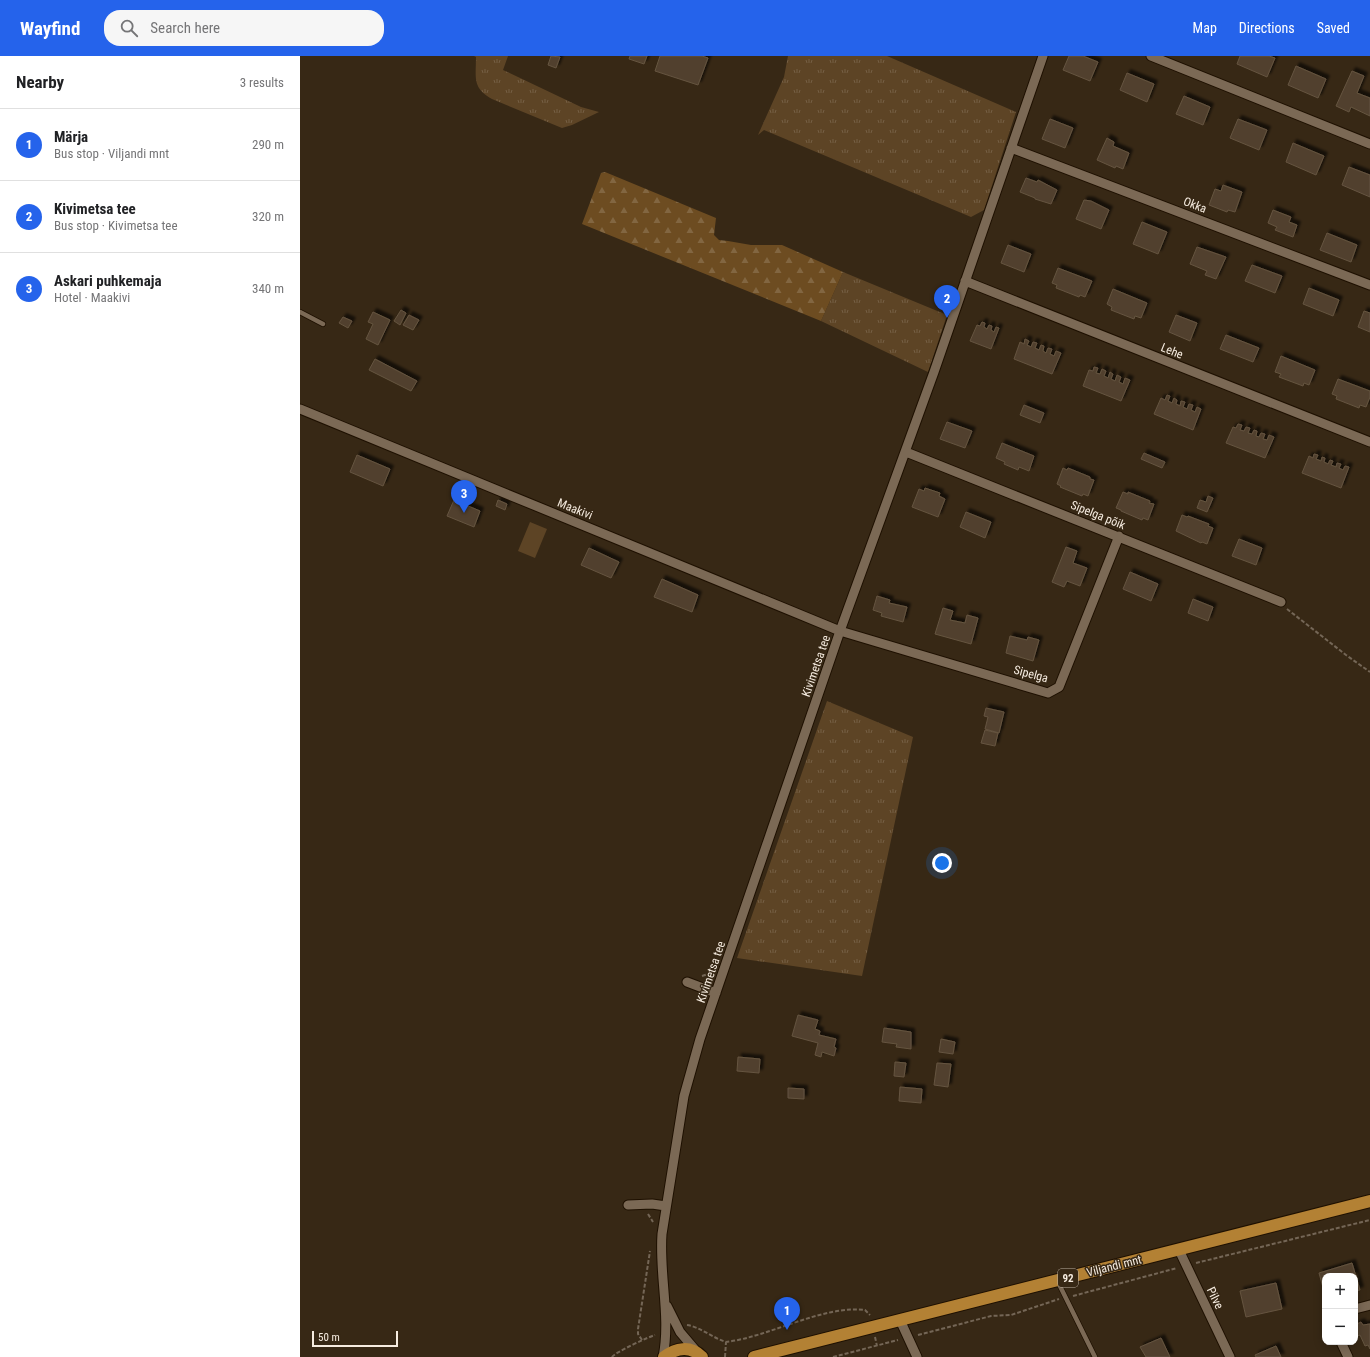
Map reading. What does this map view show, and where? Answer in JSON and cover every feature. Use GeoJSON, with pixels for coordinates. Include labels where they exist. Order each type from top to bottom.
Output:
{"type":"FeatureCollection","features":[{"type":"Feature","properties":{"kind":"main road","name":"Viljandi mnt"},"geometry":{"type":"LineString","coordinates":[[761,1356],[1370,1201]]}},
{"type":"Feature","properties":{"kind":"main road"},"geometry":{"type":"LineString","coordinates":[[664,1357],[673,1350],[685,1348],[702,1355]]}},
{"type":"Feature","properties":{"kind":"street","name":"Kivimetsa tee"},"geometry":{"type":"LineString","coordinates":[[664,1357],[667,1334],[661,1254],[666,1206],[684,1096],[716,993],[840,631],[906,452],[1043,56]]}},
{"type":"Feature","properties":{"kind":"street"},"geometry":{"type":"LineString","coordinates":[[1151,56],[1370,144]]}},
{"type":"Feature","properties":{"kind":"street","name":"Okka"},"geometry":{"type":"LineString","coordinates":[[1011,148],[1370,286]]}},
{"type":"Feature","properties":{"kind":"street","name":"Lehe"},"geometry":{"type":"LineString","coordinates":[[965,281],[1370,442]]}},
{"type":"Feature","properties":{"kind":"street","name":"Maakivi"},"geometry":{"type":"LineString","coordinates":[[300,409],[840,631]]}},
{"type":"Feature","properties":{"kind":"street","name":"Sipelga põik"},"geometry":{"type":"LineString","coordinates":[[906,452],[1281,602]]}},
{"type":"Feature","properties":{"kind":"street","name":"Sipelga"},"geometry":{"type":"LineString","coordinates":[[840,631],[1048,693],[1059,687],[1119,536]]}},
{"type":"Feature","properties":{"kind":"street"},"geometry":{"type":"LineString","coordinates":[[687,982],[716,993]]}},
{"type":"Feature","properties":{"kind":"street"},"geometry":{"type":"LineString","coordinates":[[628,1206],[652,1204],[666,1206]]}},
{"type":"Feature","properties":{"kind":"street","name":"Pilve"},"geometry":{"type":"LineString","coordinates":[[1179,1250],[1230,1357]]}},
{"type":"Feature","properties":{"kind":"street","name":"Kivimetsa tee"},"geometry":{"type":"LineString","coordinates":[[663,1295],[678,1329],[702,1355]]}},
{"type":"Feature","properties":{"kind":"street"},"geometry":{"type":"LineString","coordinates":[[1358,1308],[1370,1305]]}},
{"type":"Feature","properties":{"kind":"street"},"geometry":{"type":"LineString","coordinates":[[900,1320],[917,1357]]}},
{"type":"Feature","properties":{"kind":"street"},"geometry":{"type":"LineString","coordinates":[[1342,1345],[1348,1357]]}},
{"type":"Feature","properties":{"kind":"lane"},"geometry":{"type":"LineString","coordinates":[[300,312],[323,324]]}},
{"type":"Feature","properties":{"kind":"lane"},"geometry":{"type":"LineString","coordinates":[[1057,1280],[1095,1357]]}},
{"type":"Feature","properties":{"kind":"path"},"geometry":{"type":"LineString","coordinates":[[1281,602],[1293,614],[1370,672]]}},
{"type":"Feature","properties":{"kind":"path"},"geometry":{"type":"LineString","coordinates":[[833,1357],[991,1316],[1011,1315],[1036,1305],[1370,1220]]}},
{"type":"Feature","properties":{"kind":"path"},"geometry":{"type":"LineString","coordinates":[[678,1329],[689,1325],[712,1337],[726,1342],[735,1341],[826,1315],[858,1309],[865,1310],[869,1314],[877,1346]]}},
{"type":"Feature","properties":{"kind":"path"},"geometry":{"type":"LineString","coordinates":[[612,1357],[616,1352],[631,1347],[644,1339],[658,1334],[667,1334]]}},
{"type":"Feature","properties":{"kind":"path"},"geometry":{"type":"LineString","coordinates":[[725,1357],[726,1342]]}},
{"type":"Feature","properties":{"kind":"green space"},"geometry":{"type":"Polygon","coordinates":[[[474,56],[508,56],[503,70],[581,107],[599,112],[572,125],[562,128],[492,99],[481,91],[476,82],[476,57],[474,56]]]}},
{"type":"Feature","properties":{"kind":"green space"},"geometry":{"type":"Polygon","coordinates":[[[788,56],[887,56],[1016,112],[984,210],[971,217],[764,130],[758,135],[784,77],[788,56]]]}},
{"type":"Feature","properties":{"kind":"green space"},"geometry":{"type":"Polygon","coordinates":[[[605,172],[716,218],[714,235],[719,240],[751,245],[782,245],[843,272],[821,321],[582,224],[601,173],[605,172]]]}},
{"type":"Feature","properties":{"kind":"green space"},"geometry":{"type":"Polygon","coordinates":[[[843,272],[947,315],[928,372],[821,321],[843,272]]]}},
{"type":"Feature","properties":{"kind":"green space"},"geometry":{"type":"Polygon","coordinates":[[[530,522],[547,529],[535,558],[518,551],[530,522]]]}},
{"type":"Feature","properties":{"kind":"green space"},"geometry":{"type":"Polygon","coordinates":[[[827,701],[913,737],[862,976],[737,958],[827,701]]]}},
{"type":"Feature","properties":{"kind":"building"},"geometry":{"type":"Polygon","coordinates":[[[551,56],[560,57],[556,68],[548,65],[551,56]]]}},
{"type":"Feature","properties":{"kind":"building"},"geometry":{"type":"Polygon","coordinates":[[[630,56],[647,56],[644,64],[629,59],[630,56]]]}},
{"type":"Feature","properties":{"kind":"building"},"geometry":{"type":"Polygon","coordinates":[[[660,56],[702,56],[708,58],[698,85],[655,71],[660,56]]]}},
{"type":"Feature","properties":{"kind":"building"},"geometry":{"type":"Polygon","coordinates":[[[1069,56],[1083,56],[1098,62],[1090,81],[1063,70],[1069,56]]]}},
{"type":"Feature","properties":{"kind":"building"},"geometry":{"type":"Polygon","coordinates":[[[1240,56],[1269,56],[1275,58],[1267,77],[1237,64],[1240,56]]]}},
{"type":"Feature","properties":{"kind":"building"},"geometry":{"type":"Polygon","coordinates":[[[1296,66],[1326,79],[1318,98],[1288,85],[1296,66]]]}},
{"type":"Feature","properties":{"kind":"building"},"geometry":{"type":"Polygon","coordinates":[[[1352,71],[1364,76],[1357,93],[1370,98],[1370,116],[1351,107],[1349,112],[1336,106],[1352,71]]]}},
{"type":"Feature","properties":{"kind":"building"},"geometry":{"type":"Polygon","coordinates":[[[1127,73],[1154,84],[1147,102],[1120,90],[1127,73]]]}},
{"type":"Feature","properties":{"kind":"building"},"geometry":{"type":"Polygon","coordinates":[[[1184,96],[1210,107],[1203,125],[1176,114],[1184,96]]]}},
{"type":"Feature","properties":{"kind":"building"},"geometry":{"type":"Polygon","coordinates":[[[1050,119],[1073,128],[1065,148],[1042,139],[1050,119]]]}},
{"type":"Feature","properties":{"kind":"building"},"geometry":{"type":"Polygon","coordinates":[[[1238,119],[1267,130],[1259,150],[1230,138],[1238,119]]]}},
{"type":"Feature","properties":{"kind":"building"},"geometry":{"type":"Polygon","coordinates":[[[1107,138],[1114,142],[1113,146],[1129,153],[1123,169],[1116,166],[1115,168],[1097,160],[1107,138]]]}},
{"type":"Feature","properties":{"kind":"building"},"geometry":{"type":"Polygon","coordinates":[[[1293,143],[1324,156],[1316,175],[1286,162],[1293,143]]]}},
{"type":"Feature","properties":{"kind":"building"},"geometry":{"type":"Polygon","coordinates":[[[1349,167],[1370,175],[1370,197],[1342,185],[1349,167]]]}},
{"type":"Feature","properties":{"kind":"building"},"geometry":{"type":"Polygon","coordinates":[[[1026,178],[1037,182],[1038,180],[1057,190],[1051,204],[1020,192],[1026,178]]]}},
{"type":"Feature","properties":{"kind":"building"},"geometry":{"type":"Polygon","coordinates":[[[1223,185],[1242,192],[1235,212],[1228,210],[1227,212],[1209,205],[1215,189],[1221,191],[1223,185]]]}},
{"type":"Feature","properties":{"kind":"building"},"geometry":{"type":"Polygon","coordinates":[[[1084,200],[1091,201],[1109,210],[1101,229],[1076,219],[1084,200]]]}},
{"type":"Feature","properties":{"kind":"building"},"geometry":{"type":"Polygon","coordinates":[[[1273,210],[1291,217],[1289,222],[1297,225],[1293,237],[1275,230],[1277,227],[1268,223],[1273,210]]]}},
{"type":"Feature","properties":{"kind":"building"},"geometry":{"type":"Polygon","coordinates":[[[1142,222],[1167,232],[1158,254],[1133,244],[1142,222]]]}},
{"type":"Feature","properties":{"kind":"building"},"geometry":{"type":"Polygon","coordinates":[[[1327,233],[1357,245],[1351,262],[1320,250],[1327,233]]]}},
{"type":"Feature","properties":{"kind":"building"},"geometry":{"type":"Polygon","coordinates":[[[1008,245],[1031,254],[1024,272],[1001,263],[1008,245]]]}},
{"type":"Feature","properties":{"kind":"building"},"geometry":{"type":"Polygon","coordinates":[[[1197,247],[1226,257],[1216,279],[1205,275],[1207,271],[1190,264],[1197,247]]]}},
{"type":"Feature","properties":{"kind":"building"},"geometry":{"type":"Polygon","coordinates":[[[1252,265],[1282,276],[1275,293],[1245,281],[1252,265]]]}},
{"type":"Feature","properties":{"kind":"building"},"geometry":{"type":"Polygon","coordinates":[[[1058,268],[1092,281],[1085,297],[1080,295],[1079,297],[1056,288],[1057,285],[1052,283],[1058,268]]]}},
{"type":"Feature","properties":{"kind":"building"},"geometry":{"type":"Polygon","coordinates":[[[1309,288],[1339,300],[1333,316],[1303,304],[1309,288]]]}},
{"type":"Feature","properties":{"kind":"building"},"geometry":{"type":"Polygon","coordinates":[[[1113,289],[1147,303],[1141,318],[1135,316],[1134,319],[1111,310],[1112,307],[1107,304],[1113,289]]]}},
{"type":"Feature","properties":{"kind":"building"},"geometry":{"type":"Polygon","coordinates":[[[401,310],[406,313],[400,325],[394,321],[401,310]]]}},
{"type":"Feature","properties":{"kind":"building"},"geometry":{"type":"Polygon","coordinates":[[[1364,311],[1370,313],[1370,332],[1358,327],[1364,311]]]}},
{"type":"Feature","properties":{"kind":"building"},"geometry":{"type":"Polygon","coordinates":[[[373,312],[390,320],[378,345],[366,339],[373,324],[368,322],[373,312]]]}},
{"type":"Feature","properties":{"kind":"building"},"geometry":{"type":"Polygon","coordinates":[[[409,315],[419,320],[413,330],[403,325],[409,315]]]}},
{"type":"Feature","properties":{"kind":"building"},"geometry":{"type":"Polygon","coordinates":[[[1176,315],[1197,323],[1190,341],[1169,332],[1176,315]]]}},
{"type":"Feature","properties":{"kind":"building"},"geometry":{"type":"Polygon","coordinates":[[[343,317],[352,321],[348,328],[339,323],[343,317]]]}},
{"type":"Feature","properties":{"kind":"building"},"geometry":{"type":"Polygon","coordinates":[[[982,322],[985,323],[984,327],[987,329],[989,325],[992,326],[991,330],[994,332],[996,327],[999,328],[991,349],[970,341],[977,325],[980,326],[982,322]]]}},
{"type":"Feature","properties":{"kind":"building"},"geometry":{"type":"Polygon","coordinates":[[[1226,335],[1259,348],[1253,362],[1220,349],[1226,335]]]}},
{"type":"Feature","properties":{"kind":"building"},"geometry":{"type":"Polygon","coordinates":[[[1025,339],[1029,341],[1027,345],[1031,347],[1033,342],[1037,343],[1035,348],[1039,350],[1041,345],[1044,346],[1043,351],[1046,353],[1048,348],[1052,349],[1050,354],[1054,356],[1056,351],[1061,353],[1052,374],[1014,359],[1020,342],[1024,344],[1025,339]]]}},
{"type":"Feature","properties":{"kind":"building"},"geometry":{"type":"Polygon","coordinates":[[[1281,356],[1315,370],[1309,385],[1304,383],[1303,386],[1279,377],[1281,374],[1275,372],[1281,356]]]}},
{"type":"Feature","properties":{"kind":"building"},"geometry":{"type":"Polygon","coordinates":[[[375,359],[417,381],[411,391],[369,370],[375,359]]]}},
{"type":"Feature","properties":{"kind":"building"},"geometry":{"type":"Polygon","coordinates":[[[1094,367],[1098,368],[1096,373],[1100,374],[1102,369],[1106,371],[1104,376],[1108,378],[1110,372],[1113,374],[1111,379],[1115,381],[1117,375],[1121,377],[1119,382],[1123,384],[1125,378],[1130,380],[1121,401],[1083,386],[1089,370],[1093,371],[1094,367]]]}},
{"type":"Feature","properties":{"kind":"building"},"geometry":{"type":"Polygon","coordinates":[[[1338,379],[1370,391],[1370,397],[1366,407],[1360,405],[1359,408],[1336,399],[1337,396],[1332,394],[1338,379]]]}},
{"type":"Feature","properties":{"kind":"building"},"geometry":{"type":"Polygon","coordinates":[[[1167,395],[1170,396],[1168,401],[1172,403],[1174,398],[1177,400],[1176,404],[1180,406],[1181,401],[1185,402],[1183,407],[1187,409],[1189,404],[1193,405],[1191,410],[1195,412],[1197,407],[1201,409],[1193,430],[1154,414],[1161,398],[1165,400],[1167,395]]]}},
{"type":"Feature","properties":{"kind":"building"},"geometry":{"type":"Polygon","coordinates":[[[1024,405],[1044,413],[1040,423],[1020,415],[1024,405]]]}},
{"type":"Feature","properties":{"kind":"building"},"geometry":{"type":"Polygon","coordinates":[[[947,422],[972,431],[965,448],[940,439],[947,422]]]}},
{"type":"Feature","properties":{"kind":"building"},"geometry":{"type":"Polygon","coordinates":[[[1238,424],[1242,425],[1240,430],[1244,431],[1246,427],[1250,428],[1248,433],[1252,434],[1254,430],[1257,431],[1256,436],[1259,437],[1261,433],[1265,434],[1263,439],[1267,440],[1269,435],[1274,437],[1265,458],[1226,443],[1233,427],[1236,428],[1238,424]]]}},
{"type":"Feature","properties":{"kind":"building"},"geometry":{"type":"Polygon","coordinates":[[[1002,443],[1034,456],[1029,471],[1019,467],[1018,470],[1004,464],[1005,462],[996,458],[1002,443]]]}},
{"type":"Feature","properties":{"kind":"building"},"geometry":{"type":"Polygon","coordinates":[[[1144,453],[1165,462],[1162,468],[1141,459],[1144,453]]]}},
{"type":"Feature","properties":{"kind":"building"},"geometry":{"type":"Polygon","coordinates":[[[1314,454],[1318,455],[1316,459],[1321,461],[1322,457],[1325,458],[1324,462],[1328,464],[1330,460],[1333,461],[1331,465],[1336,467],[1337,463],[1341,464],[1339,468],[1343,470],[1345,466],[1349,467],[1341,488],[1302,473],[1309,456],[1313,458],[1314,454]]]}},
{"type":"Feature","properties":{"kind":"building"},"geometry":{"type":"Polygon","coordinates":[[[357,455],[390,469],[383,486],[350,472],[357,455]]]}},
{"type":"Feature","properties":{"kind":"building"},"geometry":{"type":"Polygon","coordinates":[[[1063,468],[1067,470],[1068,468],[1094,480],[1088,496],[1083,494],[1082,496],[1060,487],[1061,486],[1057,484],[1063,468]]]}},
{"type":"Feature","properties":{"kind":"building"},"geometry":{"type":"Polygon","coordinates":[[[925,488],[940,493],[939,496],[945,499],[938,517],[912,507],[919,489],[924,491],[925,488]]]}},
{"type":"Feature","properties":{"kind":"building"},"geometry":{"type":"Polygon","coordinates":[[[1123,492],[1128,494],[1128,492],[1154,504],[1148,520],[1143,518],[1142,520],[1116,508],[1123,492]]]}},
{"type":"Feature","properties":{"kind":"building"},"geometry":{"type":"Polygon","coordinates":[[[1208,496],[1213,498],[1207,512],[1197,508],[1200,500],[1206,502],[1208,496]]]}},
{"type":"Feature","properties":{"kind":"building"},"geometry":{"type":"Polygon","coordinates":[[[454,500],[480,511],[474,527],[447,516],[454,500]]]}},
{"type":"Feature","properties":{"kind":"building"},"geometry":{"type":"Polygon","coordinates":[[[498,500],[507,504],[505,510],[496,506],[498,500]]]}},
{"type":"Feature","properties":{"kind":"building"},"geometry":{"type":"Polygon","coordinates":[[[966,512],[991,522],[985,538],[960,527],[966,512]]]}},
{"type":"Feature","properties":{"kind":"building"},"geometry":{"type":"Polygon","coordinates":[[[1182,515],[1209,524],[1208,526],[1213,528],[1207,544],[1201,543],[1176,531],[1182,515]]]}},
{"type":"Feature","properties":{"kind":"building"},"geometry":{"type":"Polygon","coordinates":[[[1239,539],[1262,548],[1256,565],[1232,556],[1239,539]]]}},
{"type":"Feature","properties":{"kind":"building"},"geometry":{"type":"Polygon","coordinates":[[[1066,547],[1077,551],[1073,563],[1087,568],[1080,586],[1067,581],[1064,587],[1052,582],[1066,547]]]}},
{"type":"Feature","properties":{"kind":"building"},"geometry":{"type":"Polygon","coordinates":[[[589,548],[619,562],[611,578],[581,565],[589,548]]]}},
{"type":"Feature","properties":{"kind":"building"},"geometry":{"type":"Polygon","coordinates":[[[1130,572],[1158,584],[1151,601],[1123,589],[1130,572]]]}},
{"type":"Feature","properties":{"kind":"building"},"geometry":{"type":"Polygon","coordinates":[[[662,579],[698,595],[692,612],[654,597],[662,579]]]}},
{"type":"Feature","properties":{"kind":"building"},"geometry":{"type":"Polygon","coordinates":[[[877,596],[890,600],[889,603],[907,607],[903,622],[881,616],[882,613],[873,610],[877,596]]]}},
{"type":"Feature","properties":{"kind":"building"},"geometry":{"type":"Polygon","coordinates":[[[1193,599],[1213,607],[1208,621],[1188,613],[1193,599]]]}},
{"type":"Feature","properties":{"kind":"building"},"geometry":{"type":"Polygon","coordinates":[[[943,608],[953,611],[950,620],[965,623],[967,615],[978,618],[971,644],[935,634],[943,608]]]}},
{"type":"Feature","properties":{"kind":"building"},"geometry":{"type":"Polygon","coordinates":[[[1010,636],[1027,640],[1028,637],[1039,640],[1033,661],[1006,653],[1010,636]]]}},
{"type":"Feature","properties":{"kind":"building"},"geometry":{"type":"Polygon","coordinates":[[[986,708],[1004,712],[999,733],[985,729],[988,717],[984,716],[986,708]]]}},
{"type":"Feature","properties":{"kind":"building"},"geometry":{"type":"Polygon","coordinates":[[[985,730],[998,733],[995,746],[981,743],[985,730]]]}},
{"type":"Feature","properties":{"kind":"building"},"geometry":{"type":"Polygon","coordinates":[[[798,1015],[818,1020],[815,1029],[820,1031],[819,1035],[836,1039],[834,1056],[822,1052],[821,1057],[815,1055],[818,1043],[792,1036],[798,1015]]]}},
{"type":"Feature","properties":{"kind":"building"},"geometry":{"type":"Polygon","coordinates":[[[884,1028],[911,1032],[911,1049],[896,1047],[897,1044],[882,1042],[884,1028]]]}},
{"type":"Feature","properties":{"kind":"building"},"geometry":{"type":"Polygon","coordinates":[[[941,1039],[955,1042],[953,1054],[939,1052],[941,1039]]]}},
{"type":"Feature","properties":{"kind":"building"},"geometry":{"type":"Polygon","coordinates":[[[738,1057],[760,1059],[759,1073],[737,1071],[738,1057]]]}},
{"type":"Feature","properties":{"kind":"building"},"geometry":{"type":"Polygon","coordinates":[[[895,1062],[906,1063],[904,1077],[894,1076],[895,1062]]]}},
{"type":"Feature","properties":{"kind":"building"},"geometry":{"type":"Polygon","coordinates":[[[937,1063],[951,1064],[948,1087],[934,1085],[937,1063]]]}},
{"type":"Feature","properties":{"kind":"building"},"geometry":{"type":"Polygon","coordinates":[[[900,1087],[922,1089],[921,1103],[899,1101],[900,1087]]]}},
{"type":"Feature","properties":{"kind":"building"},"geometry":{"type":"Polygon","coordinates":[[[788,1088],[804,1089],[804,1099],[788,1098],[788,1088]]]}},
{"type":"Feature","properties":{"kind":"building"},"geometry":{"type":"Polygon","coordinates":[[[1352,1263],[1355,1273],[1322,1273],[1322,1284],[1319,1273],[1352,1263]]]}},
{"type":"Feature","properties":{"kind":"building"},"geometry":{"type":"Polygon","coordinates":[[[1276,1283],[1282,1309],[1246,1317],[1240,1291],[1276,1283]]]}},
{"type":"Feature","properties":{"kind":"building"},"geometry":{"type":"Polygon","coordinates":[[[1361,1322],[1363,1325],[1370,1324],[1370,1349],[1368,1345],[1365,1346],[1360,1335],[1358,1336],[1358,1324],[1361,1322]]]}},
{"type":"Feature","properties":{"kind":"building"},"geometry":{"type":"Polygon","coordinates":[[[1161,1338],[1170,1357],[1146,1357],[1140,1347],[1161,1338]]]}},
{"type":"Feature","properties":{"kind":"building"},"geometry":{"type":"Polygon","coordinates":[[[1276,1346],[1281,1357],[1256,1357],[1255,1355],[1276,1346]]]}},
{"type":"Feature","properties":{"kind":"place","name":"Kivimetsa tee"},"geometry":{"type":"Point","coordinates":[947,318]}},
{"type":"Feature","properties":{"kind":"place","name":"Askari puhkemaja"},"geometry":{"type":"Point","coordinates":[464,513]}},
{"type":"Feature","properties":{"kind":"place","name":"Märja"},"geometry":{"type":"Point","coordinates":[787,1330]}}]}
